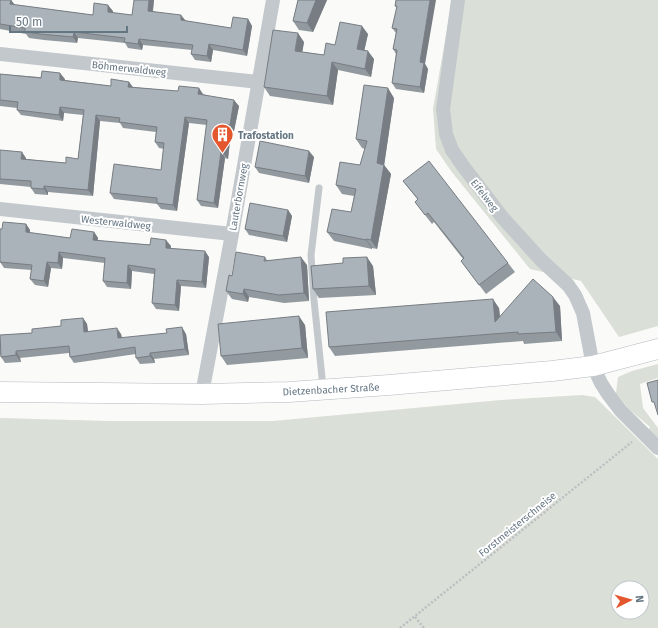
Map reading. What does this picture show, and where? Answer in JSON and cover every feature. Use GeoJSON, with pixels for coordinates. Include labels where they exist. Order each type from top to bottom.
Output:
{"type":"FeatureCollection","features":[{"type":"Feature","properties":{"kind":"main road","name":"Dietzenbacher Straße"},"geometry":{"type":"LineString","coordinates":[[0,392],[202,394],[289,392],[389,386],[593,366],[658,349]]}},
{"type":"Feature","properties":{"kind":"street","name":"Lauterbornweg"},"geometry":{"type":"LineString","coordinates":[[202,394],[273,0]]}},
{"type":"Feature","properties":{"kind":"street","name":"Eifelweg"},"geometry":{"type":"LineString","coordinates":[[458,0],[443,110],[444,121],[452,150],[502,217],[541,260],[568,285],[575,295],[583,313],[593,366],[608,394],[658,448]]}},
{"type":"Feature","properties":{"kind":"street","name":"Böhmerwaldweg"},"geometry":{"type":"LineString","coordinates":[[0,54],[259,82]]}},
{"type":"Feature","properties":{"kind":"street","name":"Westerwaldweg"},"geometry":{"type":"LineString","coordinates":[[0,209],[232,234]]}},
{"type":"Feature","properties":{"kind":"lane"},"geometry":{"type":"LineString","coordinates":[[319,188],[311,255],[323,390]]}},
{"type":"Feature","properties":{"kind":"path","name":"Forstmeisterschneise"},"geometry":{"type":"LineString","coordinates":[[400,628],[643,433]]}},
{"type":"Feature","properties":{"kind":"path"},"geometry":{"type":"LineString","coordinates":[[414,617],[424,628]]}},
{"type":"Feature","properties":{"kind":"shaded area"},"geometry":{"type":"Polygon","coordinates":[[[452,0],[658,0],[658,326],[619,337],[581,281],[530,269],[451,171],[436,149],[433,109],[452,0]]]}},
{"type":"Feature","properties":{"kind":"shaded area"},"geometry":{"type":"Polygon","coordinates":[[[658,364],[658,378],[640,384],[643,408],[658,428],[658,441],[648,432],[650,427],[629,409],[616,393],[618,377],[632,371],[658,364]]]}},
{"type":"Feature","properties":{"kind":"shaded area"},"geometry":{"type":"Polygon","coordinates":[[[582,395],[595,397],[658,459],[658,628],[0,628],[0,418],[108,421],[273,421],[501,400],[582,395]]]}},
{"type":"Feature","properties":{"kind":"building"},"geometry":{"type":"Polygon","coordinates":[[[0,0],[11,0],[10,4],[93,15],[94,3],[108,5],[108,12],[132,15],[134,0],[149,0],[148,11],[181,15],[181,20],[231,28],[233,17],[248,19],[243,50],[209,44],[207,56],[191,54],[193,45],[139,39],[138,44],[124,42],[125,38],[74,32],[73,37],[25,32],[25,28],[0,24],[0,0]]]}},
{"type":"Feature","properties":{"kind":"building"},"geometry":{"type":"Polygon","coordinates":[[[298,0],[316,0],[307,23],[293,21],[298,0]]]}},
{"type":"Feature","properties":{"kind":"building"},"geometry":{"type":"Polygon","coordinates":[[[396,0],[430,0],[420,62],[424,63],[420,87],[392,83],[397,50],[393,49],[397,29],[392,28],[397,6],[395,6],[396,0]]]}},
{"type":"Feature","properties":{"kind":"building"},"geometry":{"type":"Polygon","coordinates":[[[340,22],[362,26],[357,49],[368,51],[365,69],[332,62],[327,96],[264,87],[273,30],[298,33],[295,51],[324,55],[326,43],[335,45],[340,22]]]}},
{"type":"Feature","properties":{"kind":"building"},"geometry":{"type":"Polygon","coordinates":[[[42,71],[60,73],[60,80],[111,86],[111,79],[129,82],[128,87],[178,91],[179,86],[199,88],[198,94],[234,100],[230,125],[227,125],[223,153],[221,152],[214,203],[197,200],[207,120],[185,117],[173,205],[157,203],[157,198],[110,193],[114,164],[161,170],[164,143],[155,142],[157,127],[119,122],[120,118],[96,115],[88,190],[44,186],[44,189],[31,188],[31,181],[0,179],[0,150],[22,152],[21,159],[66,163],[66,157],[78,159],[84,110],[60,107],[59,115],[17,110],[18,102],[0,100],[0,74],[41,78],[42,71]]]}},
{"type":"Feature","properties":{"kind":"building"},"geometry":{"type":"Polygon","coordinates":[[[364,85],[388,88],[377,163],[384,165],[371,240],[327,232],[332,209],[351,212],[356,189],[336,185],[340,162],[360,165],[367,141],[356,139],[364,85]]]}},
{"type":"Feature","properties":{"kind":"building"},"geometry":{"type":"Polygon","coordinates":[[[260,141],[309,151],[305,176],[255,167],[260,141]]]}},
{"type":"Feature","properties":{"kind":"building"},"geometry":{"type":"Polygon","coordinates":[[[429,161],[508,263],[479,285],[461,261],[464,258],[428,213],[425,215],[415,202],[418,199],[403,181],[429,161]]]}},
{"type":"Feature","properties":{"kind":"building"},"geometry":{"type":"Polygon","coordinates":[[[250,203],[288,210],[283,236],[245,229],[250,203]]]}},
{"type":"Feature","properties":{"kind":"building"},"geometry":{"type":"Polygon","coordinates":[[[3,222],[26,224],[26,232],[70,238],[72,229],[94,232],[93,240],[150,245],[151,238],[166,240],[166,248],[205,251],[202,282],[177,280],[175,305],[152,303],[155,269],[128,265],[127,283],[103,281],[105,258],[59,252],[58,263],[47,262],[44,281],[30,279],[32,265],[0,262],[0,229],[2,229],[3,222]]]}},
{"type":"Feature","properties":{"kind":"building"},"geometry":{"type":"Polygon","coordinates":[[[236,252],[265,257],[264,261],[301,257],[304,293],[279,295],[244,289],[243,294],[226,291],[229,275],[232,276],[236,252]]]}},
{"type":"Feature","properties":{"kind":"building"},"geometry":{"type":"Polygon","coordinates":[[[367,257],[369,286],[313,289],[311,266],[343,263],[343,258],[367,257]]]}},
{"type":"Feature","properties":{"kind":"building"},"geometry":{"type":"Polygon","coordinates":[[[533,279],[553,297],[556,332],[518,334],[518,332],[329,347],[326,312],[493,299],[495,322],[533,279]]]}},
{"type":"Feature","properties":{"kind":"building"},"geometry":{"type":"Polygon","coordinates":[[[299,316],[302,348],[221,356],[218,324],[299,316]]]}},
{"type":"Feature","properties":{"kind":"building"},"geometry":{"type":"Polygon","coordinates":[[[83,318],[84,332],[117,328],[118,338],[167,333],[166,329],[182,327],[185,349],[150,353],[150,356],[136,358],[135,347],[70,357],[69,346],[16,351],[16,355],[1,357],[0,335],[32,333],[32,329],[61,326],[61,320],[83,318]]]}},
{"type":"Feature","properties":{"kind":"building"},"geometry":{"type":"Polygon","coordinates":[[[658,380],[658,415],[654,402],[652,402],[647,383],[658,380]]]}},
{"type":"Feature","properties":{"kind":"place","name":"Trafostation"},"geometry":{"type":"Point","coordinates":[222,154]}}]}
